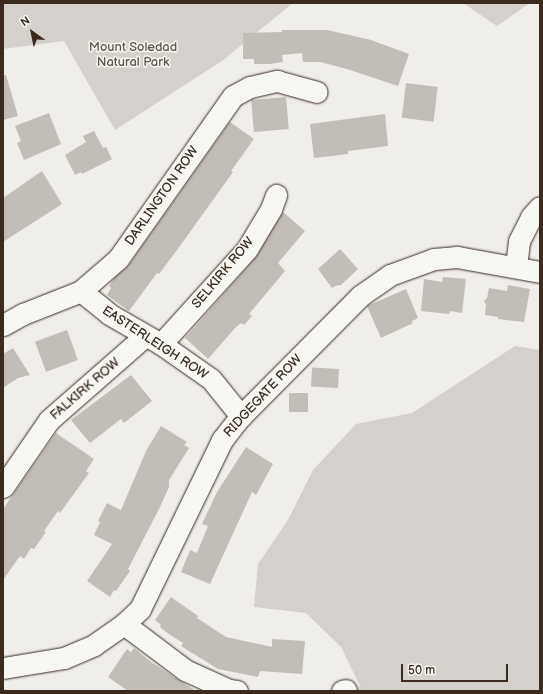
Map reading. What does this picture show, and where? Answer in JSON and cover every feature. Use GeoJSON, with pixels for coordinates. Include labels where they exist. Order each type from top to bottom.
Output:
{"type":"FeatureCollection","features":[{"type":"Feature","properties":{"kind":"street","name":"DARLINGTON ROW"},"geometry":{"type":"LineString","coordinates":[[3,325],[23,314],[81,291],[118,259],[233,96],[250,87],[277,81],[317,92]]}},
{"type":"Feature","properties":{"kind":"street","name":"SELKIRK ROW"},"geometry":{"type":"LineString","coordinates":[[153,340],[247,249],[271,210],[276,195]]}},
{"type":"Feature","properties":{"kind":"street"},"geometry":{"type":"LineString","coordinates":[[516,266],[519,241],[531,217],[540,207]]}},
{"type":"Feature","properties":{"kind":"street","name":"RIDGEGATE ROW"},"geometry":{"type":"LineString","coordinates":[[3,668],[64,658],[94,645],[124,624],[140,609],[222,440],[241,416],[360,296],[390,274],[434,259],[457,257],[516,266],[540,272]]}},
{"type":"Feature","properties":{"kind":"street","name":"EASTERLEIGH ROW"},"geometry":{"type":"LineString","coordinates":[[81,291],[109,314],[153,340],[211,379],[241,416]]}},
{"type":"Feature","properties":{"kind":"street","name":"FALKIRK ROW"},"geometry":{"type":"LineString","coordinates":[[3,487],[49,420],[153,340]]}},
{"type":"Feature","properties":{"kind":"street"},"geometry":{"type":"LineString","coordinates":[[124,624],[185,670],[229,690],[237,691]]}},
{"type":"Feature","properties":{"kind":"street"},"geometry":{"type":"LineString","coordinates":[[342,691],[346,690]]}},
{"type":"Feature","properties":{"kind":"green space","name":"Mount Soledad Natural Park"},"geometry":{"type":"Polygon","coordinates":[[[3,3],[293,3],[222,61],[115,130],[64,41],[3,49],[3,3]]]}},
{"type":"Feature","properties":{"kind":"green space"},"geometry":{"type":"Polygon","coordinates":[[[463,3],[530,3],[497,26],[463,3]]]}},
{"type":"Feature","properties":{"kind":"green space"},"geometry":{"type":"Polygon","coordinates":[[[515,346],[540,350],[540,691],[356,691],[360,686],[341,647],[306,613],[254,607],[258,564],[288,520],[313,470],[356,424],[412,413],[515,346]]]}},
{"type":"Feature","properties":{"kind":"building"},"geometry":{"type":"Polygon","coordinates":[[[282,30],[327,30],[371,40],[409,54],[398,86],[347,69],[320,62],[303,62],[302,53],[282,55],[283,62],[270,64],[254,64],[254,59],[243,59],[243,33],[282,32],[282,30]]]}},
{"type":"Feature","properties":{"kind":"building"},"geometry":{"type":"Polygon","coordinates":[[[6,75],[18,116],[3,120],[3,76],[6,75]]]}},
{"type":"Feature","properties":{"kind":"building"},"geometry":{"type":"Polygon","coordinates":[[[406,83],[438,87],[433,122],[402,118],[406,83]]]}},
{"type":"Feature","properties":{"kind":"building"},"geometry":{"type":"Polygon","coordinates":[[[286,97],[289,129],[254,132],[251,100],[286,97]]]}},
{"type":"Feature","properties":{"kind":"building"},"geometry":{"type":"Polygon","coordinates":[[[49,113],[61,144],[24,160],[17,143],[21,141],[15,126],[49,113]]]}},
{"type":"Feature","properties":{"kind":"building"},"geometry":{"type":"Polygon","coordinates":[[[385,114],[388,146],[348,151],[348,154],[314,158],[310,124],[385,114]]]}},
{"type":"Feature","properties":{"kind":"building"},"geometry":{"type":"Polygon","coordinates":[[[230,122],[254,139],[231,171],[233,172],[180,246],[159,274],[157,273],[129,311],[107,295],[111,288],[109,286],[115,277],[128,266],[230,122]]]}},
{"type":"Feature","properties":{"kind":"building"},"geometry":{"type":"Polygon","coordinates":[[[94,131],[103,148],[106,147],[112,159],[82,174],[81,172],[75,175],[65,155],[86,142],[83,136],[94,131]]]}},
{"type":"Feature","properties":{"kind":"building"},"geometry":{"type":"Polygon","coordinates":[[[42,171],[62,204],[3,242],[3,198],[42,171]]]}},
{"type":"Feature","properties":{"kind":"building"},"geometry":{"type":"Polygon","coordinates":[[[283,212],[305,231],[278,263],[285,271],[249,314],[252,316],[244,325],[241,323],[235,328],[208,359],[185,338],[256,257],[283,212]]]}},
{"type":"Feature","properties":{"kind":"building"},"geometry":{"type":"Polygon","coordinates":[[[340,249],[358,269],[341,285],[332,288],[318,269],[340,249]]]}},
{"type":"Feature","properties":{"kind":"building"},"geometry":{"type":"Polygon","coordinates":[[[443,277],[466,279],[462,313],[450,311],[449,314],[421,311],[424,279],[442,282],[443,277]]]}},
{"type":"Feature","properties":{"kind":"building"},"geometry":{"type":"Polygon","coordinates":[[[508,285],[530,289],[524,322],[498,319],[498,317],[485,315],[486,305],[484,301],[487,298],[489,288],[507,291],[508,285]]]}},
{"type":"Feature","properties":{"kind":"building"},"geometry":{"type":"Polygon","coordinates":[[[406,289],[418,318],[412,321],[413,323],[381,338],[367,306],[406,289]]]}},
{"type":"Feature","properties":{"kind":"building"},"geometry":{"type":"Polygon","coordinates":[[[67,330],[78,360],[46,372],[35,342],[67,330]]]}},
{"type":"Feature","properties":{"kind":"building"},"geometry":{"type":"Polygon","coordinates":[[[13,348],[30,375],[18,378],[3,388],[3,354],[13,348]]]}},
{"type":"Feature","properties":{"kind":"building"},"geometry":{"type":"Polygon","coordinates":[[[312,368],[339,369],[338,388],[311,387],[312,368]]]}},
{"type":"Feature","properties":{"kind":"building"},"geometry":{"type":"Polygon","coordinates":[[[131,375],[152,401],[124,423],[121,419],[90,443],[71,420],[131,375]]]}},
{"type":"Feature","properties":{"kind":"building"},"geometry":{"type":"Polygon","coordinates":[[[289,393],[308,393],[308,412],[289,412],[289,393]]]}},
{"type":"Feature","properties":{"kind":"building"},"geometry":{"type":"Polygon","coordinates":[[[161,426],[187,442],[184,445],[189,448],[169,480],[169,487],[128,569],[130,571],[110,597],[87,581],[112,544],[94,535],[100,522],[98,521],[107,503],[121,510],[146,451],[161,426]]]}},
{"type":"Feature","properties":{"kind":"building"},"geometry":{"type":"Polygon","coordinates":[[[56,433],[94,459],[86,471],[89,473],[60,513],[58,511],[34,549],[31,548],[24,559],[20,556],[3,580],[3,509],[56,433]]]}},
{"type":"Feature","properties":{"kind":"building"},"geometry":{"type":"Polygon","coordinates":[[[246,447],[273,464],[256,495],[252,492],[210,584],[181,572],[190,550],[197,553],[208,526],[202,524],[217,492],[246,447]]]}},
{"type":"Feature","properties":{"kind":"building"},"geometry":{"type":"Polygon","coordinates":[[[171,597],[198,616],[197,618],[226,637],[272,647],[272,639],[305,641],[302,674],[260,671],[258,677],[218,669],[181,646],[183,643],[166,632],[155,620],[171,597]]]}},
{"type":"Feature","properties":{"kind":"building"},"geometry":{"type":"Polygon","coordinates":[[[134,648],[151,662],[196,691],[128,691],[108,677],[127,649],[131,652],[134,648]]]}}]}
